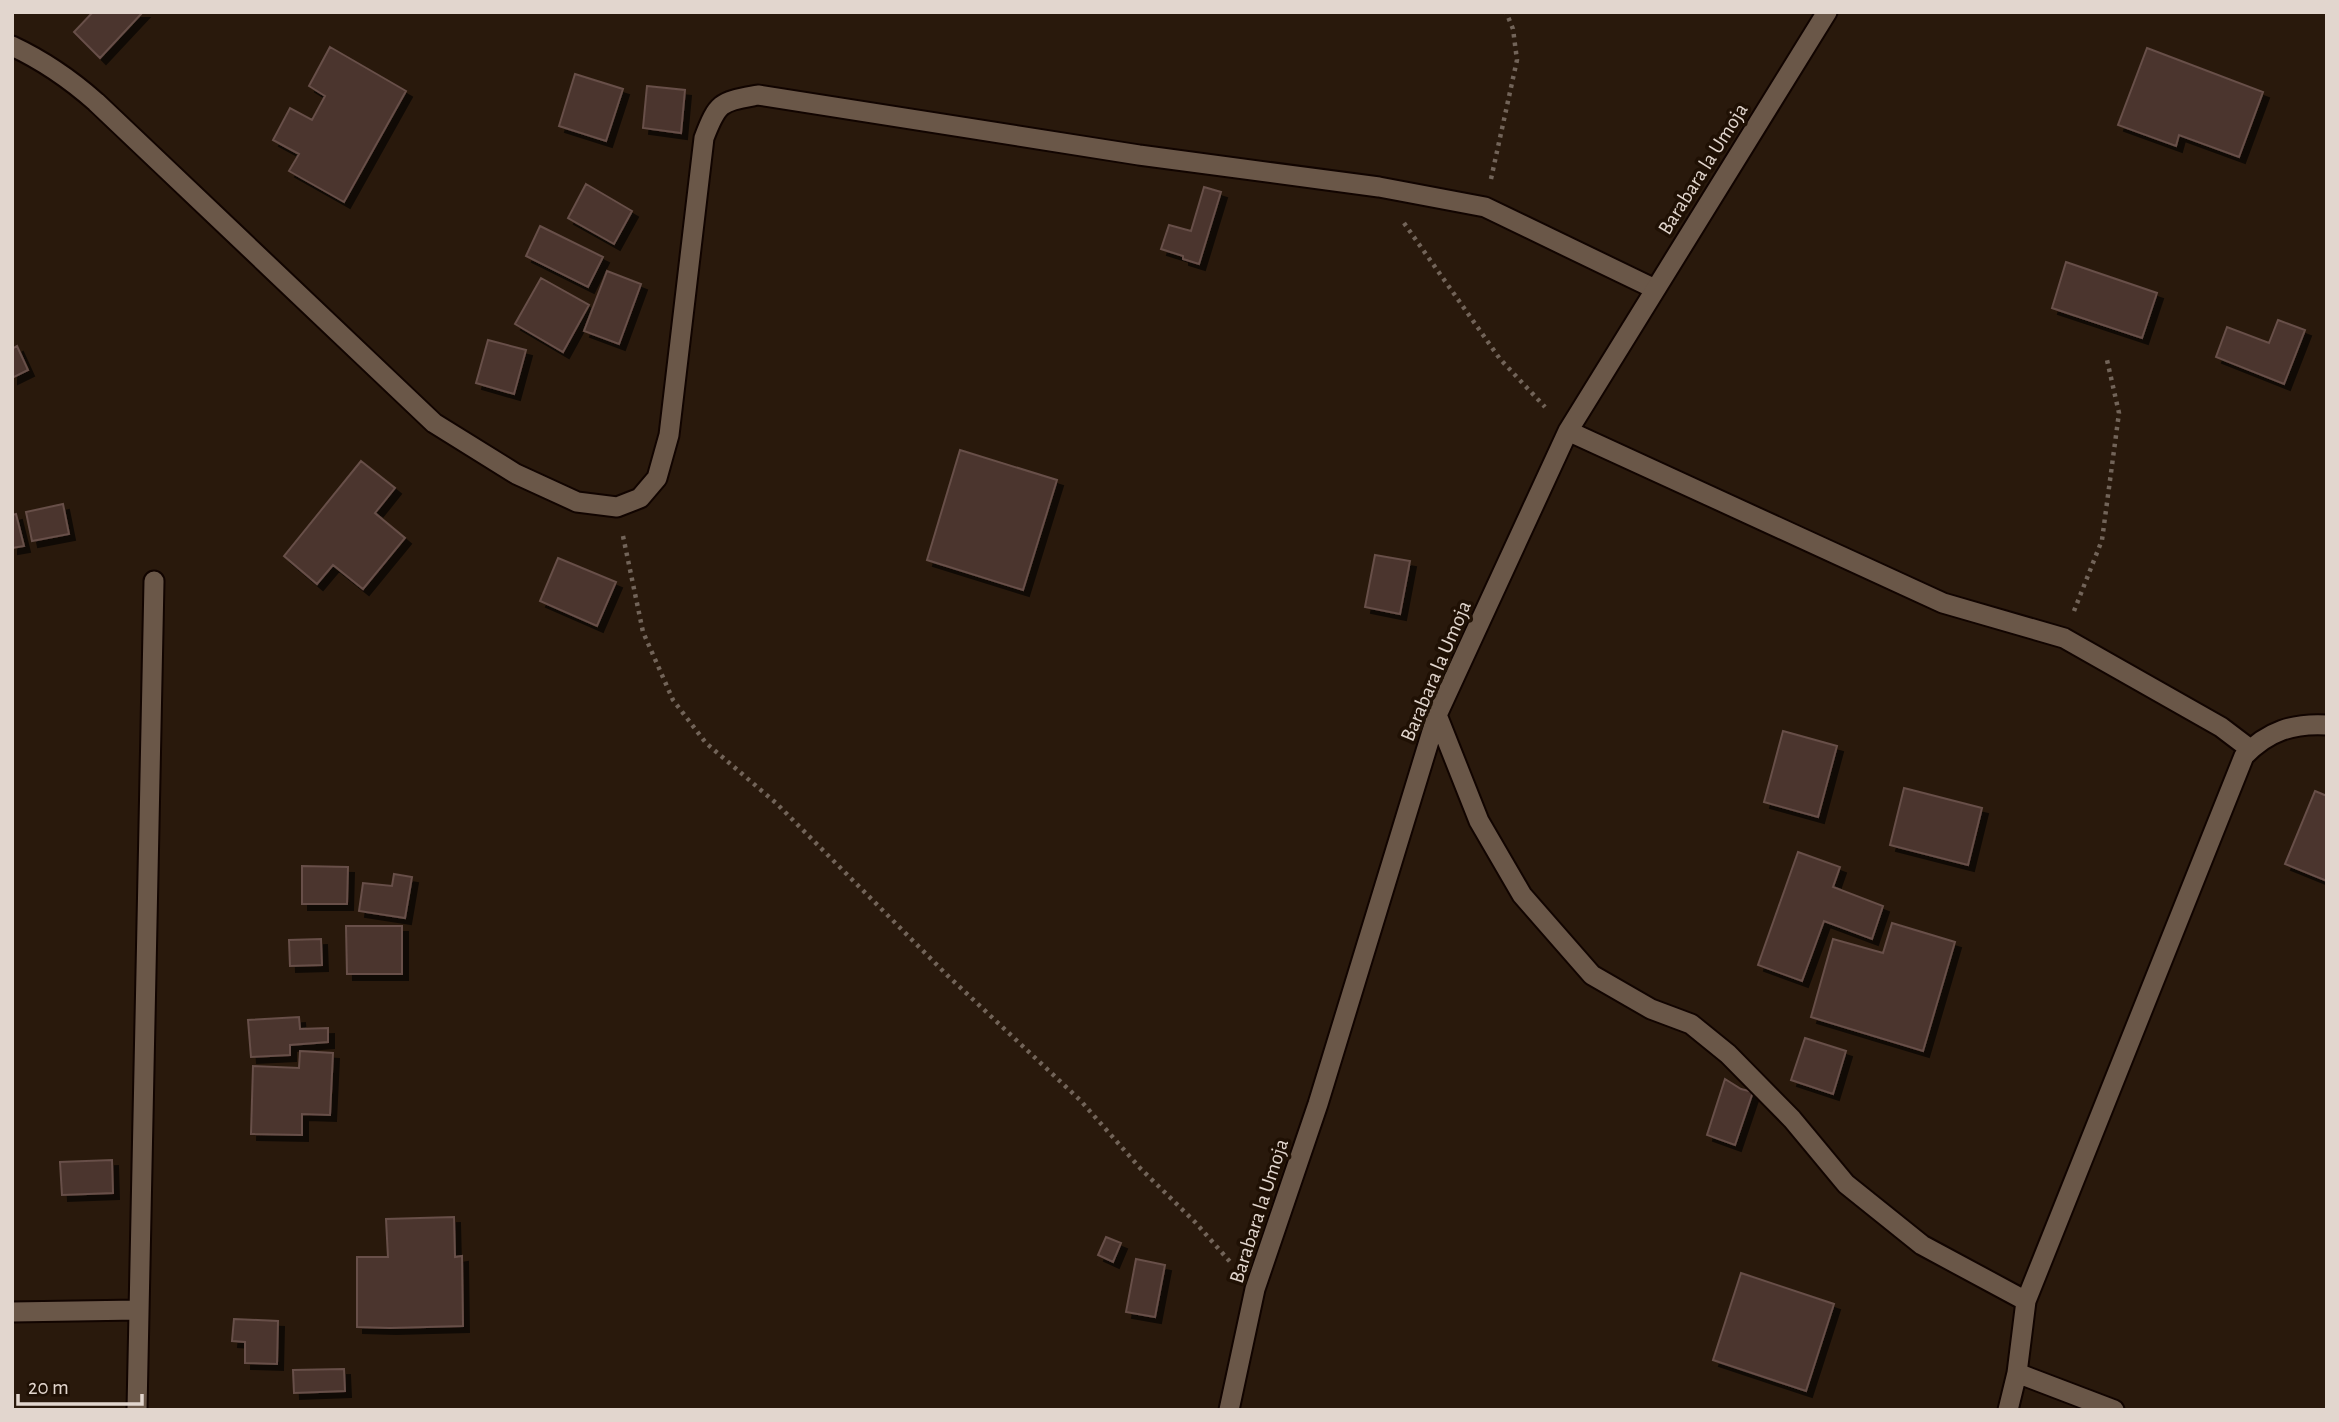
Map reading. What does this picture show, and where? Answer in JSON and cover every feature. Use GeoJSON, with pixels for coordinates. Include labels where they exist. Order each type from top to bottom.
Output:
{"type":"FeatureCollection","features":[{"type":"Feature","properties":{"kind":"street","name":"Barabara la Umoja"},"geometry":{"type":"LineString","coordinates":[[1229,1410],[1255,1289],[1318,1104],[1437,715],[1568,431],[1827,12]]}},
{"type":"Feature","properties":{"kind":"street"},"geometry":{"type":"LineString","coordinates":[[12,46],[63,74],[96,102],[434,423],[516,474],[577,502],[617,507],[640,498],[657,478],[668,435],[704,138],[713,115],[725,101],[758,96],[1139,155],[1380,187],[1485,207],[1655,289]]}},
{"type":"Feature","properties":{"kind":"street"},"geometry":{"type":"LineString","coordinates":[[1568,431],[1943,603],[2064,638],[2221,727],[2250,750]]}},
{"type":"Feature","properties":{"kind":"street"},"geometry":{"type":"LineString","coordinates":[[137,1410],[154,581]]}},
{"type":"Feature","properties":{"kind":"street"},"geometry":{"type":"LineString","coordinates":[[1437,715],[1479,821],[1522,895],[1592,975],[1651,1009],[1691,1024],[1728,1054],[1792,1119],[1846,1184],[1922,1245],[2026,1301]]}},
{"type":"Feature","properties":{"kind":"street"},"geometry":{"type":"LineString","coordinates":[[2008,1410],[2017,1373],[2026,1301],[2244,756],[2259,741],[2277,731],[2327,726]]}},
{"type":"Feature","properties":{"kind":"street"},"geometry":{"type":"LineString","coordinates":[[12,1312],[138,1310]]}},
{"type":"Feature","properties":{"kind":"street"},"geometry":{"type":"LineString","coordinates":[[2017,1373],[2114,1410]]}},
{"type":"Feature","properties":{"kind":"path"},"geometry":{"type":"LineString","coordinates":[[1485,207],[1517,60],[1513,29],[1506,12]]}},
{"type":"Feature","properties":{"kind":"path"},"geometry":{"type":"LineString","coordinates":[[1380,187],[1500,359],[1568,431]]}},
{"type":"Feature","properties":{"kind":"path"},"geometry":{"type":"LineString","coordinates":[[2064,638],[2102,540],[2119,413],[2108,360]]}},
{"type":"Feature","properties":{"kind":"path"},"geometry":{"type":"LineString","coordinates":[[617,507],[643,632],[673,700],[706,743],[776,803],[947,975],[1080,1100],[1140,1168],[1195,1222],[1255,1289]]}},
{"type":"Feature","properties":{"kind":"building"},"geometry":{"type":"Polygon","coordinates":[[[93,12],[143,12],[100,58],[74,32],[93,12]]]}},
{"type":"Feature","properties":{"kind":"building"},"geometry":{"type":"Polygon","coordinates":[[[330,47],[406,91],[344,202],[289,171],[299,154],[273,140],[290,108],[312,120],[325,96],[309,86],[330,47]]]}},
{"type":"Feature","properties":{"kind":"building"},"geometry":{"type":"Polygon","coordinates":[[[2147,48],[2263,92],[2239,157],[2179,135],[2176,146],[2118,125],[2147,48]]]}},
{"type":"Feature","properties":{"kind":"building"},"geometry":{"type":"Polygon","coordinates":[[[575,74],[623,89],[606,141],[559,126],[575,74]]]}},
{"type":"Feature","properties":{"kind":"building"},"geometry":{"type":"Polygon","coordinates":[[[647,86],[685,90],[681,133],[643,128],[647,86]]]}},
{"type":"Feature","properties":{"kind":"building"},"geometry":{"type":"Polygon","coordinates":[[[586,184],[632,211],[614,244],[568,218],[586,184]]]}},
{"type":"Feature","properties":{"kind":"building"},"geometry":{"type":"Polygon","coordinates":[[[1204,187],[1221,192],[1199,264],[1161,249],[1169,225],[1191,231],[1204,187]]]}},
{"type":"Feature","properties":{"kind":"building"},"geometry":{"type":"Polygon","coordinates":[[[540,226],[603,257],[588,287],[526,256],[540,226]]]}},
{"type":"Feature","properties":{"kind":"building"},"geometry":{"type":"Polygon","coordinates":[[[2066,262],[2157,293],[2142,338],[2052,308],[2066,262]]]}},
{"type":"Feature","properties":{"kind":"building"},"geometry":{"type":"Polygon","coordinates":[[[607,271],[641,284],[619,344],[584,331],[607,271]]]}},
{"type":"Feature","properties":{"kind":"building"},"geometry":{"type":"Polygon","coordinates":[[[541,278],[589,305],[563,352],[515,324],[541,278]]]}},
{"type":"Feature","properties":{"kind":"building"},"geometry":{"type":"Polygon","coordinates":[[[2278,320],[2305,330],[2284,384],[2216,357],[2227,327],[2269,343],[2278,320]]]}},
{"type":"Feature","properties":{"kind":"building"},"geometry":{"type":"Polygon","coordinates":[[[488,340],[526,350],[514,394],[476,383],[488,340]]]}},
{"type":"Feature","properties":{"kind":"building"},"geometry":{"type":"Polygon","coordinates":[[[17,346],[28,370],[12,378],[12,349],[17,346]]]}},
{"type":"Feature","properties":{"kind":"building"},"geometry":{"type":"Polygon","coordinates":[[[960,450],[1057,480],[1023,590],[927,560],[960,450]]]}},
{"type":"Feature","properties":{"kind":"building"},"geometry":{"type":"Polygon","coordinates":[[[361,461],[395,488],[375,513],[405,538],[363,589],[333,565],[317,584],[284,556],[361,461]]]}},
{"type":"Feature","properties":{"kind":"building"},"geometry":{"type":"Polygon","coordinates":[[[63,504],[69,534],[32,541],[26,512],[63,504]]]}},
{"type":"Feature","properties":{"kind":"building"},"geometry":{"type":"Polygon","coordinates":[[[16,514],[24,546],[12,548],[12,515],[16,514]]]}},
{"type":"Feature","properties":{"kind":"building"},"geometry":{"type":"Polygon","coordinates":[[[1375,555],[1410,561],[1400,614],[1365,607],[1375,555]]]}},
{"type":"Feature","properties":{"kind":"building"},"geometry":{"type":"Polygon","coordinates":[[[558,558],[616,582],[597,626],[540,601],[558,558]]]}},
{"type":"Feature","properties":{"kind":"building"},"geometry":{"type":"Polygon","coordinates":[[[1783,731],[1837,746],[1818,817],[1764,802],[1783,731]]]}},
{"type":"Feature","properties":{"kind":"building"},"geometry":{"type":"Polygon","coordinates":[[[1904,788],[1982,808],[1968,865],[1890,845],[1904,788]]]}},
{"type":"Feature","properties":{"kind":"building"},"geometry":{"type":"Polygon","coordinates":[[[2315,791],[2327,796],[2327,881],[2285,864],[2315,791]]]}},
{"type":"Feature","properties":{"kind":"building"},"geometry":{"type":"Polygon","coordinates":[[[1798,852],[1840,867],[1833,887],[1883,906],[1872,939],[1824,921],[1802,981],[1758,965],[1798,852]]]}},
{"type":"Feature","properties":{"kind":"building"},"geometry":{"type":"Polygon","coordinates":[[[302,866],[348,867],[347,904],[302,904],[302,866]]]}},
{"type":"Feature","properties":{"kind":"building"},"geometry":{"type":"Polygon","coordinates":[[[394,874],[412,877],[405,918],[359,911],[363,883],[392,886],[394,874]]]}},
{"type":"Feature","properties":{"kind":"building"},"geometry":{"type":"Polygon","coordinates":[[[1892,923],[1955,942],[1923,1051],[1811,1017],[1833,939],[1883,953],[1892,923]]]}},
{"type":"Feature","properties":{"kind":"building"},"geometry":{"type":"Polygon","coordinates":[[[346,926],[402,926],[402,974],[347,974],[346,926]]]}},
{"type":"Feature","properties":{"kind":"building"},"geometry":{"type":"Polygon","coordinates":[[[321,939],[322,965],[290,966],[289,940],[321,939]]]}},
{"type":"Feature","properties":{"kind":"building"},"geometry":{"type":"Polygon","coordinates":[[[299,1017],[300,1029],[328,1028],[328,1042],[290,1045],[290,1055],[251,1057],[248,1020],[299,1017]]]}},
{"type":"Feature","properties":{"kind":"building"},"geometry":{"type":"Polygon","coordinates":[[[1805,1038],[1846,1051],[1833,1094],[1791,1080],[1805,1038]]]}},
{"type":"Feature","properties":{"kind":"building"},"geometry":{"type":"Polygon","coordinates":[[[300,1051],[333,1053],[330,1115],[302,1114],[302,1135],[251,1134],[253,1066],[299,1068],[300,1051]]]}},
{"type":"Feature","properties":{"kind":"building"},"geometry":{"type":"Polygon","coordinates":[[[1725,1079],[1741,1089],[1753,1092],[1735,1145],[1707,1135],[1725,1079]]]}},
{"type":"Feature","properties":{"kind":"building"},"geometry":{"type":"Polygon","coordinates":[[[112,1160],[113,1193],[62,1195],[60,1162],[112,1160]]]}},
{"type":"Feature","properties":{"kind":"building"},"geometry":{"type":"Polygon","coordinates":[[[454,1217],[455,1257],[462,1256],[463,1326],[357,1327],[357,1257],[388,1257],[386,1219],[454,1217]]]}},
{"type":"Feature","properties":{"kind":"building"},"geometry":{"type":"Polygon","coordinates":[[[1106,1237],[1121,1243],[1113,1262],[1098,1255],[1106,1237]]]}},
{"type":"Feature","properties":{"kind":"building"},"geometry":{"type":"Polygon","coordinates":[[[1136,1259],[1165,1265],[1155,1317],[1126,1312],[1136,1259]]]}},
{"type":"Feature","properties":{"kind":"building"},"geometry":{"type":"Polygon","coordinates":[[[1741,1273],[1834,1304],[1806,1391],[1713,1360],[1741,1273]]]}},
{"type":"Feature","properties":{"kind":"building"},"geometry":{"type":"Polygon","coordinates":[[[234,1319],[278,1321],[277,1364],[245,1363],[245,1342],[232,1341],[234,1319]]]}},
{"type":"Feature","properties":{"kind":"building"},"geometry":{"type":"Polygon","coordinates":[[[344,1369],[345,1391],[294,1393],[293,1370],[344,1369]]]}}]}
